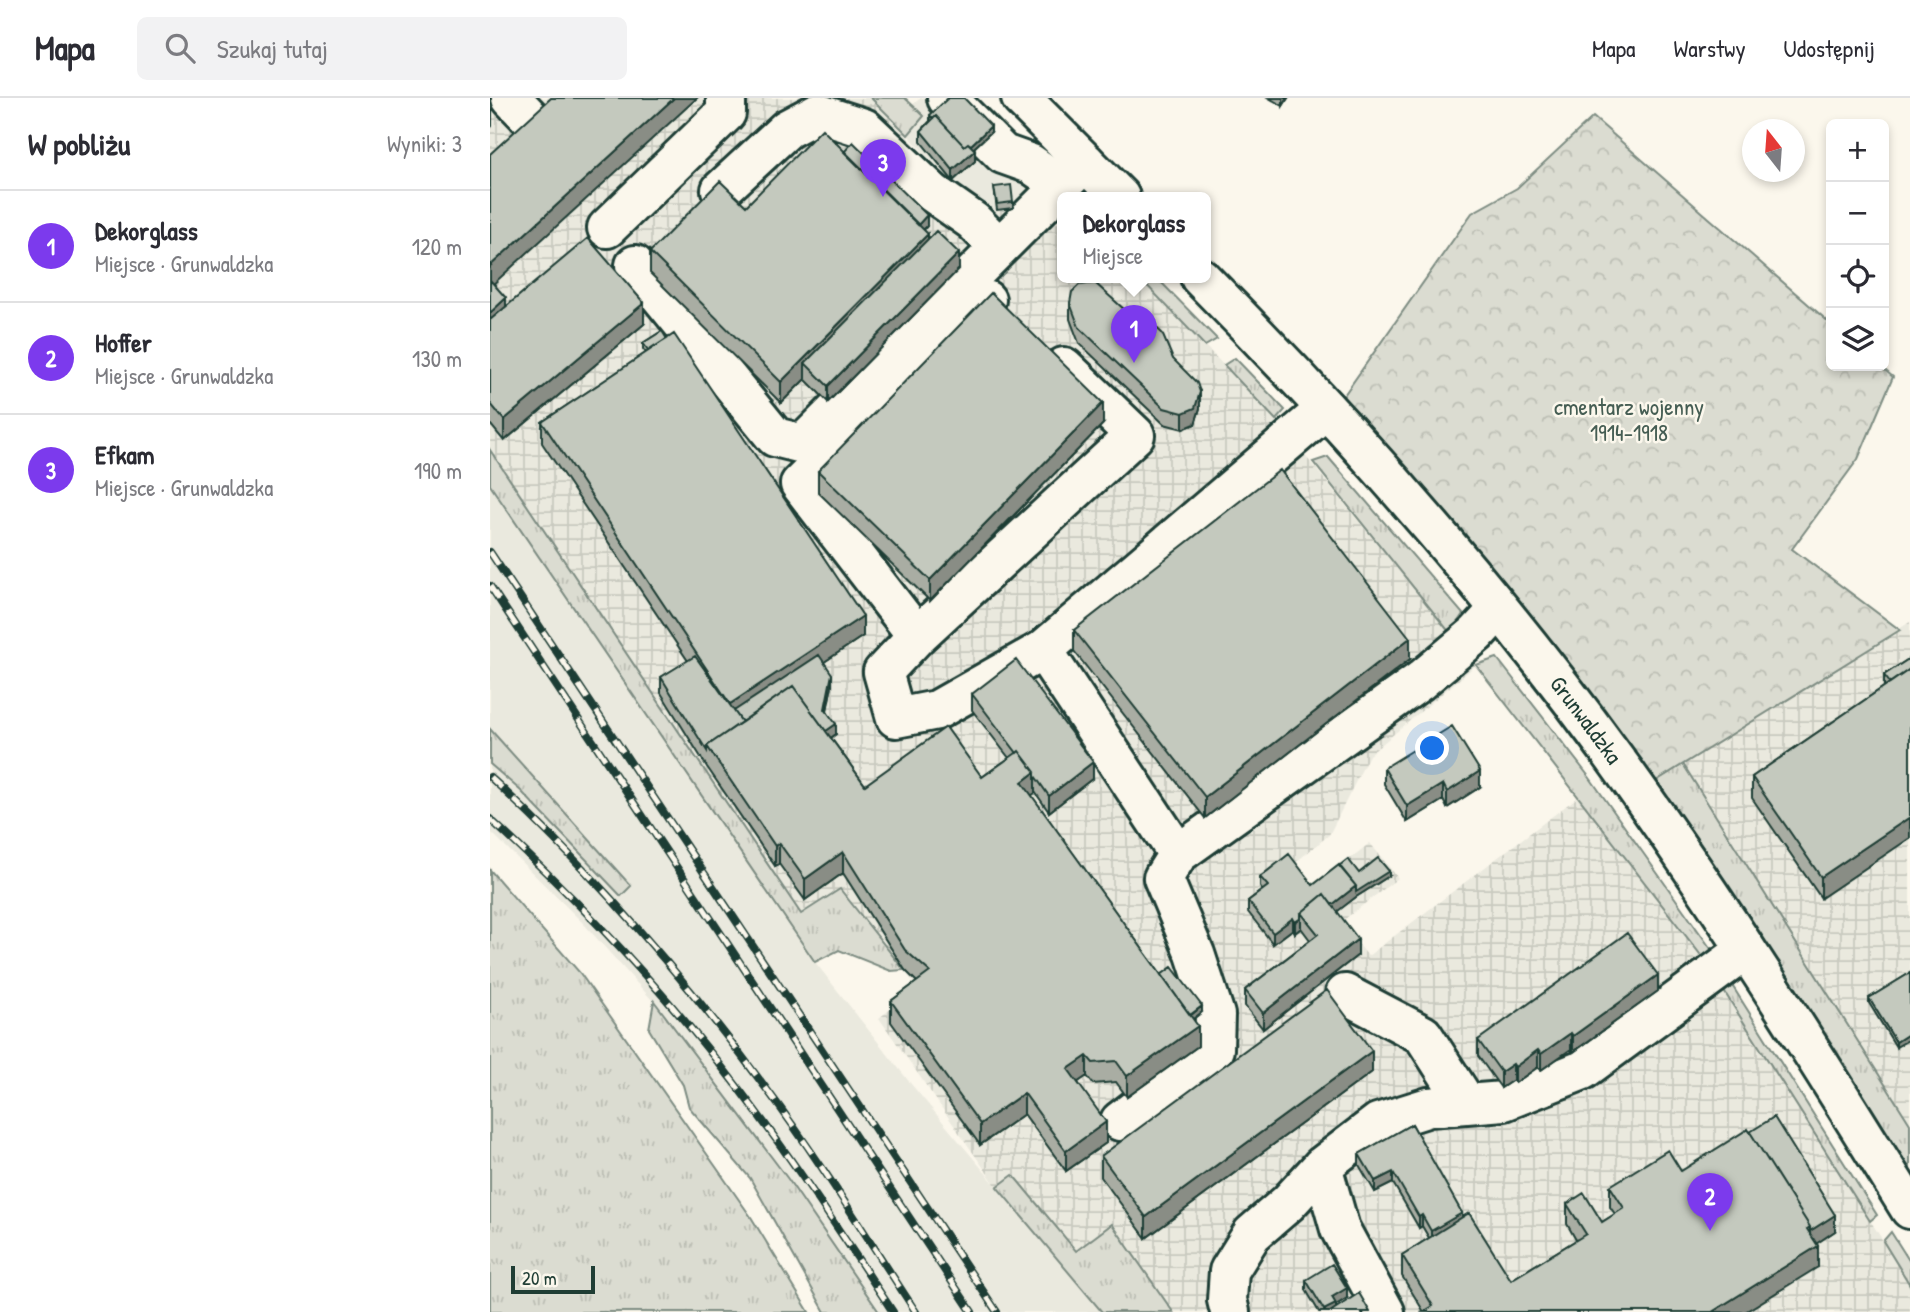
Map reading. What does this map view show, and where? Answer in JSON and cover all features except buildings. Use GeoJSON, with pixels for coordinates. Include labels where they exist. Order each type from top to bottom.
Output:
{"type":"FeatureCollection","features":[{"type":"Feature","properties":{"kind":"main road"},"geometry":{"type":"LineString","coordinates":[[947,98],[1003,154],[1073,173],[1110,192]]}},
{"type":"Feature","properties":{"kind":"main road"},"geometry":{"type":"LineString","coordinates":[[1021,98],[1073,173]]}},
{"type":"Feature","properties":{"kind":"main road"},"geometry":{"type":"LineString","coordinates":[[607,228],[736,103]]}},
{"type":"Feature","properties":{"kind":"main road"},"geometry":{"type":"LineString","coordinates":[[721,190],[786,129],[826,106],[864,128],[933,193],[973,221],[999,247]]}},
{"type":"Feature","properties":{"kind":"main road"},"geometry":{"type":"LineString","coordinates":[[635,265],[775,437],[803,444],[1073,173]]}},
{"type":"Feature","properties":{"kind":"main road","name":"Grunwaldzka"},"geometry":{"type":"LineString","coordinates":[[1206,283],[1375,462],[1499,609],[1615,759],[1746,950],[1910,1209]]}},
{"type":"Feature","properties":{"kind":"main road"},"geometry":{"type":"LineString","coordinates":[[916,636],[800,484],[990,295],[1135,435],[916,636],[883,672],[896,718],[937,710],[1043,650],[1326,410]]}},
{"type":"Feature","properties":{"kind":"main road"},"geometry":{"type":"LineString","coordinates":[[1120,1121],[1213,1049],[1214,1015],[1195,954],[1163,878],[1178,853],[1420,681],[1476,634],[1499,609]]}},
{"type":"Feature","properties":{"kind":"main road"},"geometry":{"type":"LineString","coordinates":[[1043,650],[1178,853]]}},
{"type":"Feature","properties":{"kind":"main road"},"geometry":{"type":"LineString","coordinates":[[1230,1312],[1227,1300],[1229,1271],[1252,1234],[1288,1203],[1322,1166],[1378,1123],[1429,1107],[1504,1101],[1583,1070],[1746,950]]}},
{"type":"Feature","properties":{"kind":"main road"},"geometry":{"type":"LineString","coordinates":[[1345,994],[1423,1035],[1467,1104]]}},
{"type":"Feature","properties":{"kind":"main road"},"geometry":{"type":"LineString","coordinates":[[1322,1166],[1340,1229],[1385,1312]]}},
{"type":"Feature","properties":{"kind":"shaded area"},"geometry":{"type":"Polygon","coordinates":[[[490,98],[871,98],[955,187],[960,183],[987,211],[1018,208],[1042,224],[1057,223],[1057,283],[1145,283],[1276,420],[1476,665],[1369,755],[1329,835],[1296,862],[1315,886],[1370,843],[1398,878],[1341,922],[1368,956],[1579,796],[1707,963],[1899,1266],[1910,1285],[1910,1312],[1173,1312],[1112,1224],[1077,1251],[1013,1175],[997,1187],[879,1018],[918,988],[841,889],[802,915],[490,450],[490,98]]]}},
{"type":"Feature","properties":{"kind":"shaded area"},"geometry":{"type":"Polygon","coordinates":[[[921,98],[971,98],[1022,149],[1051,169],[1018,208],[987,212],[956,188],[908,135],[923,117],[912,105],[921,98]]]}},
{"type":"Feature","properties":{"kind":"shaded area"},"geometry":{"type":"Polygon","coordinates":[[[490,485],[815,962],[911,1084],[1102,1312],[879,1312],[788,1179],[670,1020],[583,923],[490,831],[490,485]]]}},
{"type":"Feature","properties":{"kind":"shaded area"},"geometry":{"type":"Polygon","coordinates":[[[1910,622],[1910,1124],[1683,764],[1910,622]]]}},
{"type":"Feature","properties":{"kind":"green space"},"geometry":{"type":"Polygon","coordinates":[[[871,98],[905,98],[924,116],[908,135],[871,98]]]}},
{"type":"Feature","properties":{"kind":"green space","name":"cmentarz wojenny 1914-1918"},"geometry":{"type":"Polygon","coordinates":[[[1593,117],[1826,320],[1826,371],[1886,371],[1893,377],[1858,459],[1792,549],[1900,630],[1656,781],[1342,398],[1472,213],[1517,188],[1593,117]]]}},
{"type":"Feature","properties":{"kind":"green space"},"geometry":{"type":"Polygon","coordinates":[[[1145,283],[1162,283],[1217,339],[1205,346],[1145,283]]]}},
{"type":"Feature","properties":{"kind":"green space"},"geometry":{"type":"Polygon","coordinates":[[[1235,358],[1285,410],[1276,420],[1224,365],[1235,358]]]}},
{"type":"Feature","properties":{"kind":"green space"},"geometry":{"type":"Polygon","coordinates":[[[490,450],[801,914],[840,889],[904,970],[891,971],[839,950],[815,962],[490,485],[490,450]]]}},
{"type":"Feature","properties":{"kind":"green space"},"geometry":{"type":"Polygon","coordinates":[[[1328,457],[1463,614],[1450,633],[1313,462],[1328,457]]]}},
{"type":"Feature","properties":{"kind":"green space"},"geometry":{"type":"Polygon","coordinates":[[[1497,658],[1590,778],[1716,956],[1707,963],[1476,665],[1497,658]]]}},
{"type":"Feature","properties":{"kind":"green space"},"geometry":{"type":"Polygon","coordinates":[[[490,729],[631,886],[621,896],[521,791],[490,764],[490,729]]]}},
{"type":"Feature","properties":{"kind":"green space"},"geometry":{"type":"Polygon","coordinates":[[[1683,764],[1910,1124],[1910,1180],[1656,781],[1683,764]]]}},
{"type":"Feature","properties":{"kind":"green space"},"geometry":{"type":"Polygon","coordinates":[[[490,870],[580,973],[751,1217],[809,1312],[490,1312],[490,870]]]}},
{"type":"Feature","properties":{"kind":"green space"},"geometry":{"type":"Polygon","coordinates":[[[1728,979],[1877,1215],[1870,1221],[1720,985],[1728,979]]]}},
{"type":"Feature","properties":{"kind":"green space"},"geometry":{"type":"Polygon","coordinates":[[[654,1001],[788,1179],[879,1312],[825,1312],[750,1178],[689,1107],[683,1085],[649,1029],[654,1001]]]}},
{"type":"Feature","properties":{"kind":"green space"},"geometry":{"type":"Polygon","coordinates":[[[1013,1175],[1076,1251],[1112,1224],[1173,1312],[1102,1312],[997,1187],[1013,1175]]]}},
{"type":"Feature","properties":{"kind":"green space"},"geometry":{"type":"Polygon","coordinates":[[[1891,1232],[1910,1262],[1910,1285],[1883,1241],[1891,1232]]]}},
{"type":"Feature","properties":{"kind":"railway"},"geometry":{"type":"LineString","coordinates":[[490,552],[997,1312]]}},
{"type":"Feature","properties":{"kind":"railway"},"geometry":{"type":"LineString","coordinates":[[490,586],[972,1312]]}},
{"type":"Feature","properties":{"kind":"railway"},"geometry":{"type":"LineString","coordinates":[[490,777],[601,888],[704,1008],[807,1145],[916,1312]]}},
{"type":"Feature","properties":{"kind":"railway"},"geometry":{"type":"LineString","coordinates":[[490,819],[602,929],[706,1047],[779,1144],[893,1312]]}},
{"type":"Feature","properties":{"kind":"place","name":"Efkam"},"geometry":{"type":"Point","coordinates":[883,197]}},
{"type":"Feature","properties":{"kind":"place","name":"Dekorglass"},"geometry":{"type":"Point","coordinates":[1134,363]}},
{"type":"Feature","properties":{"kind":"place","name":"Hoffer"},"geometry":{"type":"Point","coordinates":[1710,1231]}}]}
